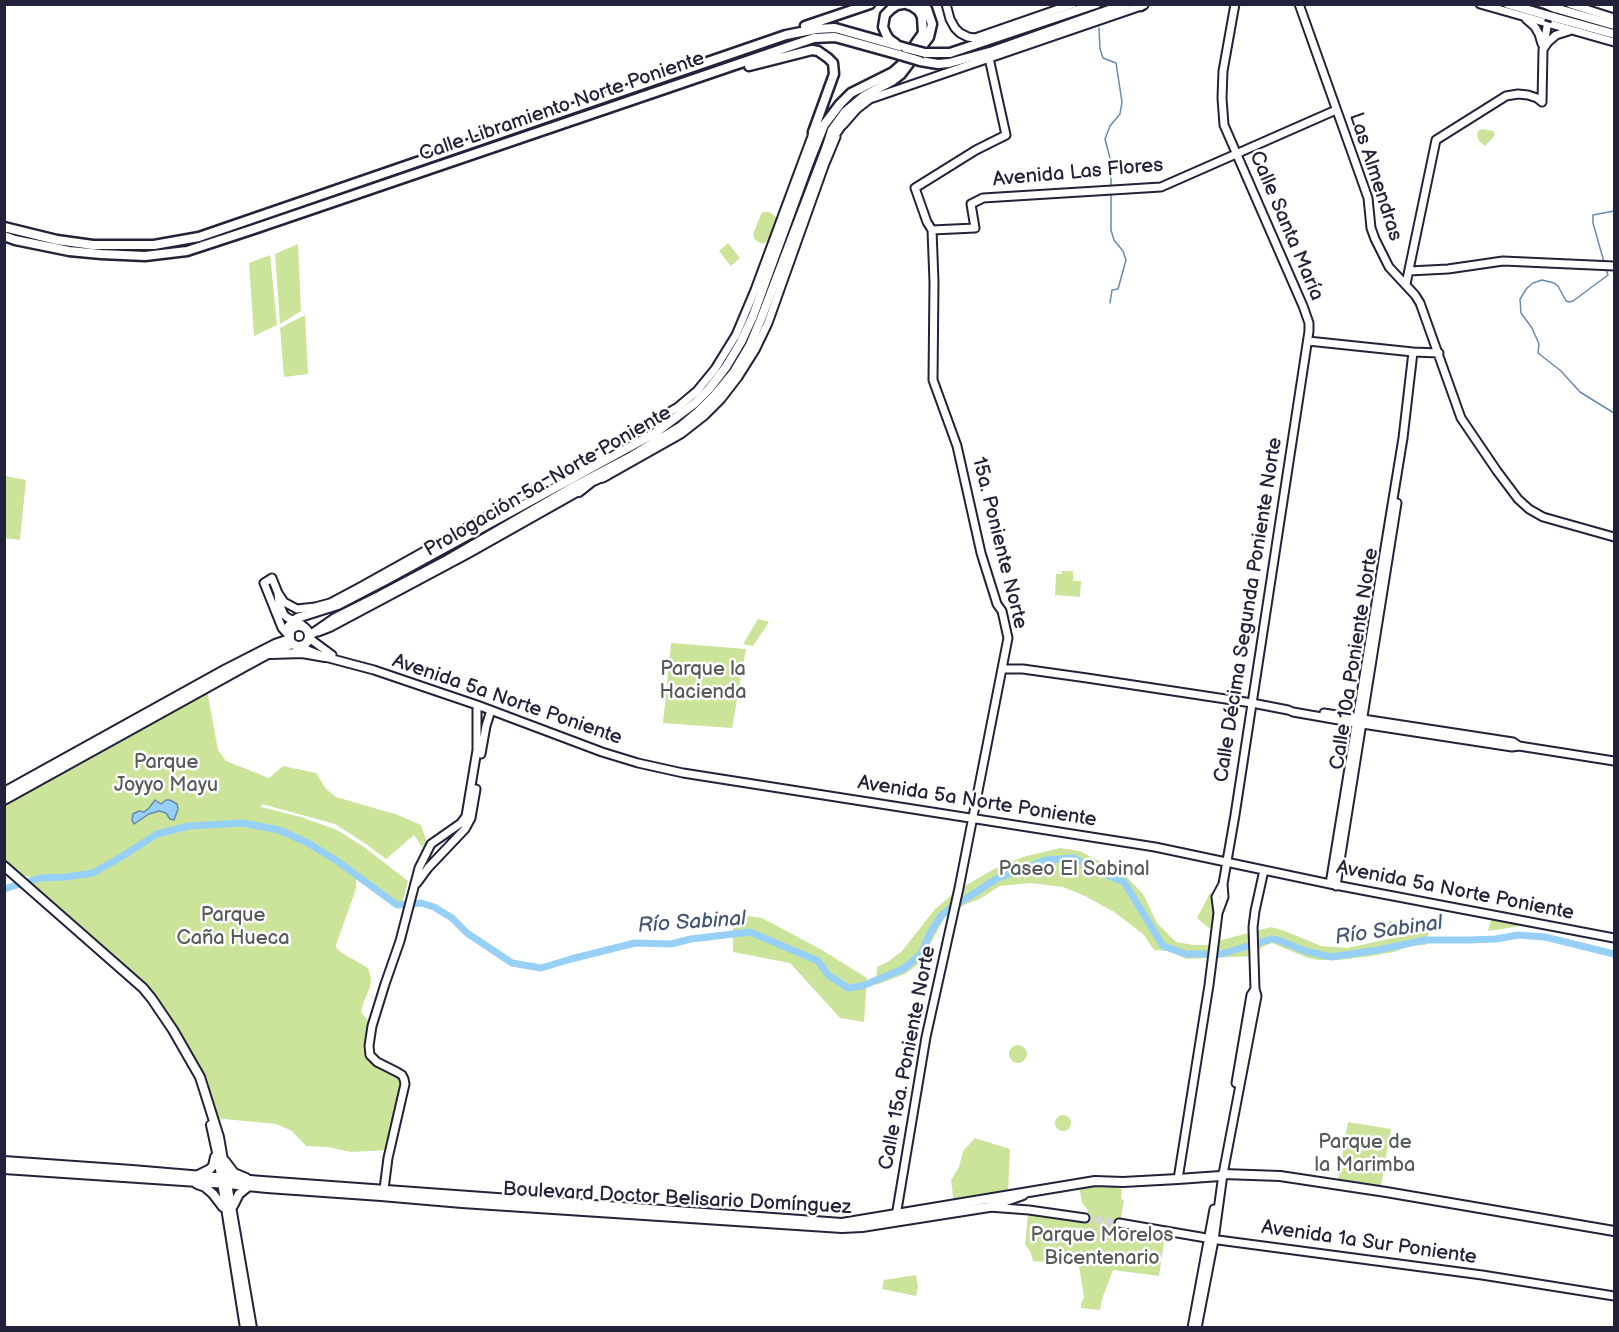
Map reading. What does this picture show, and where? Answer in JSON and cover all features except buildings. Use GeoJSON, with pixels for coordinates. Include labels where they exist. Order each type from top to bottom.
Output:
{"type":"FeatureCollection","features":[{"type":"Feature","properties":{"kind":"highway"},"geometry":{"type":"LineString","coordinates":[[810,160],[824,125],[840,104],[851,93],[893,72],[901,65],[923,33],[922,17],[912,6],[904,4],[897,5],[885,15],[883,27],[889,39],[902,50]]}},
{"type":"Feature","properties":{"kind":"highway"},"geometry":{"type":"LineString","coordinates":[[827,146],[832,130],[846,112],[864,96],[901,74],[928,37],[932,24],[922,4]]}},
{"type":"Feature","properties":{"kind":"highway","name":"Calle Libramiento Norte Poniente"},"geometry":{"type":"LineString","coordinates":[[4,236],[69,251],[90,253],[146,256],[187,251],[803,41],[824,37],[925,53],[950,53],[1096,4]]}},
{"type":"Feature","properties":{"kind":"highway","name":"Calle Libramiento Norte Poniente"},"geometry":{"type":"LineString","coordinates":[[4,227],[57,240],[86,244],[133,246],[171,243],[226,229],[367,178],[786,35],[835,28],[902,50],[920,61],[949,63],[993,51],[1126,4]]}},
{"type":"Feature","properties":{"kind":"highway"},"geometry":{"type":"LineString","coordinates":[[1508,4],[1614,25]]}},
{"type":"Feature","properties":{"kind":"highway"},"geometry":{"type":"LineString","coordinates":[[786,35],[868,5]]}},
{"type":"Feature","properties":{"kind":"highway"},"geometry":{"type":"LineString","coordinates":[[1550,11],[1614,34]]}},
{"type":"Feature","properties":{"kind":"highway"},"geometry":{"type":"LineString","coordinates":[[1055,35],[1097,15]]}},
{"type":"Feature","properties":{"kind":"highway"},"geometry":{"type":"LineString","coordinates":[[713,73],[805,51],[818,51],[824,54],[832,63],[834,74],[813,132]]}},
{"type":"Feature","properties":{"kind":"highway"},"geometry":{"type":"LineString","coordinates":[[411,164],[414,174]]}},
{"type":"Feature","properties":{"kind":"main road","name":"Prologación 5a. Norte Poniente"},"geometry":{"type":"LineString","coordinates":[[312,636],[335,618],[606,473],[680,427],[699,411],[734,372],[750,345],[827,146],[845,120]]}},
{"type":"Feature","properties":{"kind":"main road"},"geometry":{"type":"LineString","coordinates":[[291,640],[288,627],[301,616],[338,605],[388,579],[655,433],[695,403],[726,367],[753,316],[810,160],[813,132]]}},
{"type":"Feature","properties":{"kind":"main road"},"geometry":{"type":"LineString","coordinates":[[791,212],[801,216]]}},
{"type":"Feature","properties":{"kind":"main road"},"geometry":{"type":"LineString","coordinates":[[755,290],[766,282]]}},
{"type":"Feature","properties":{"kind":"main road"},"geometry":{"type":"LineString","coordinates":[[577,475],[602,452]]}},
{"type":"Feature","properties":{"kind":"main road"},"geometry":{"type":"LineString","coordinates":[[568,471],[603,461]]}},
{"type":"Feature","properties":{"kind":"main road"},"geometry":{"type":"LineString","coordinates":[[577,489],[606,473]]}},
{"type":"Feature","properties":{"kind":"main road"},"geometry":{"type":"LineString","coordinates":[[360,587],[388,579]]}},
{"type":"Feature","properties":{"kind":"main road"},"geometry":{"type":"LineString","coordinates":[[362,610],[379,596]]}},
{"type":"Feature","properties":{"kind":"main road"},"geometry":{"type":"LineString","coordinates":[[4,792],[265,649],[291,640],[304,645],[312,636],[304,627],[294,628],[291,640],[279,648],[4,800]]}},
{"type":"Feature","properties":{"kind":"main road"},"geometry":{"type":"LineString","coordinates":[[266,655],[302,653],[325,657]]}},
{"type":"Feature","properties":{"kind":"main road"},"geometry":{"type":"LineString","coordinates":[[4,868],[121,973],[152,1004],[169,1029],[196,1078],[220,1153],[245,1307],[246,1328]]}},
{"type":"Feature","properties":{"kind":"main road"},"geometry":{"type":"LineString","coordinates":[[220,1153],[210,1169],[191,1179],[217,1198],[229,1213]]}},
{"type":"Feature","properties":{"kind":"main road"},"geometry":{"type":"LineString","coordinates":[[220,1153],[234,1173],[253,1184],[237,1197],[229,1213]]}},
{"type":"Feature","properties":{"kind":"main road","name":"Boulevard Doctor Belisario Domínguez"},"geometry":{"type":"LineString","coordinates":[[4,1161],[111,1168],[191,1179]]}},
{"type":"Feature","properties":{"kind":"main road","name":"Boulevard Doctor Belisario Domínguez"},"geometry":{"type":"LineString","coordinates":[[4,1169],[225,1181],[462,1203],[842,1228],[989,1207],[1032,1192]]}},
{"type":"Feature","properties":{"kind":"main road"},"geometry":{"type":"LineString","coordinates":[[1032,1192],[1095,1181],[1123,1182],[1221,1175],[1280,1176],[1614,1231]]}},
{"type":"Feature","properties":{"kind":"main road","name":"Boulevard Doctor Belisario Domínguez"},"geometry":{"type":"LineString","coordinates":[[253,1184],[384,1189],[842,1223],[1008,1194],[1032,1192]]}},
{"type":"Feature","properties":{"kind":"main road"},"geometry":{"type":"LineString","coordinates":[[245,1307],[252,1328]]}},
{"type":"Feature","properties":{"kind":"street"},"geometry":{"type":"LineString","coordinates":[[946,4],[955,28],[968,37],[975,38],[1073,4]]}},
{"type":"Feature","properties":{"kind":"street","name":"Calle Santa María"},"geometry":{"type":"LineString","coordinates":[[1235,4],[1223,71],[1224,125],[1303,306],[1309,323],[1308,341]]}},
{"type":"Feature","properties":{"kind":"street"},"geometry":{"type":"LineString","coordinates":[[1480,4],[1524,17],[1539,34],[1543,50]]}},
{"type":"Feature","properties":{"kind":"street"},"geometry":{"type":"LineString","coordinates":[[1570,4],[1614,18]]}},
{"type":"Feature","properties":{"kind":"street"},"geometry":{"type":"LineString","coordinates":[[606,473],[662,446],[681,434],[721,399],[738,377],[768,323],[832,146],[845,120],[857,109],[870,99],[1143,5]]}},
{"type":"Feature","properties":{"kind":"street","name":"Las Almendras"},"geometry":{"type":"LineString","coordinates":[[1300,7],[1368,198],[1371,228],[1375,239],[1389,267],[1415,296],[1423,310],[1461,418],[1497,471],[1518,499],[1529,509],[1543,517],[1614,537]]}},
{"type":"Feature","properties":{"kind":"street"},"geometry":{"type":"LineString","coordinates":[[1524,17],[1550,11]]}},
{"type":"Feature","properties":{"kind":"street"},"geometry":{"type":"LineString","coordinates":[[1550,11],[1574,30],[1614,42]]}},
{"type":"Feature","properties":{"kind":"street"},"geometry":{"type":"LineString","coordinates":[[1406,285],[1436,140],[1506,96],[1528,95],[1542,102],[1543,50],[1550,11]]}},
{"type":"Feature","properties":{"kind":"street"},"geometry":{"type":"LineString","coordinates":[[1543,50],[1556,35],[1574,30]]}},
{"type":"Feature","properties":{"kind":"street","name":"15a. Poniente Norte"},"geometry":{"type":"LineString","coordinates":[[954,909],[1008,638],[1002,611],[997,604],[981,553],[957,446],[933,380],[932,230],[915,188],[976,150],[1006,135],[989,58]]}},
{"type":"Feature","properties":{"kind":"street","name":"Avenida Las Flores"},"geometry":{"type":"LineString","coordinates":[[932,230],[975,228],[971,204],[984,198],[1161,187],[1336,110]]}},
{"type":"Feature","properties":{"kind":"street"},"geometry":{"type":"LineString","coordinates":[[291,640],[282,628],[264,583],[272,578],[278,593],[290,606],[307,609],[330,603],[602,452],[678,407],[697,391],[715,369],[736,335],[755,290],[813,132]]}},
{"type":"Feature","properties":{"kind":"street"},"geometry":{"type":"LineString","coordinates":[[1409,271],[1448,269],[1503,261],[1613,266]]}},
{"type":"Feature","properties":{"kind":"street"},"geometry":{"type":"LineString","coordinates":[[1308,341],[1439,353]]}},
{"type":"Feature","properties":{"kind":"street","name":"Calle Décima Segunda Poniente Norte"},"geometry":{"type":"LineString","coordinates":[[1178,1179],[1209,985],[1218,913],[1216,897],[1223,884],[1227,862],[1308,341]]}},
{"type":"Feature","properties":{"kind":"street","name":"Calle 10a Poniente Norte"},"geometry":{"type":"LineString","coordinates":[[1333,885],[1345,834],[1360,721],[1399,491],[1413,352]]}},
{"type":"Feature","properties":{"kind":"street"},"geometry":{"type":"LineString","coordinates":[[312,636],[510,531],[577,489]]}},
{"type":"Feature","properties":{"kind":"street"},"geometry":{"type":"LineString","coordinates":[[278,593],[284,615],[304,627]]}},
{"type":"Feature","properties":{"kind":"street","name":"Avenida 5a Norte Poniente"},"geometry":{"type":"LineString","coordinates":[[312,636],[325,651],[345,661]]}},
{"type":"Feature","properties":{"kind":"street","name":"Avenida 5a Norte Poniente"},"geometry":{"type":"LineString","coordinates":[[291,640],[325,657],[345,661],[477,705],[602,752],[638,763],[683,773],[1155,847],[1333,885],[1614,938]]}},
{"type":"Feature","properties":{"kind":"street"},"geometry":{"type":"LineString","coordinates":[[1002,669],[1023,669],[1288,710],[1294,709],[1512,747],[1519,746],[1614,761]]}},
{"type":"Feature","properties":{"kind":"street"},"geometry":{"type":"LineString","coordinates":[[384,1189],[388,1158],[405,1084],[402,1075],[377,1062],[370,1055],[369,1046],[374,1018],[400,941],[419,868],[431,844],[461,824],[466,816],[477,750],[477,705]]}},
{"type":"Feature","properties":{"kind":"street"},"geometry":{"type":"LineString","coordinates":[[415,886],[428,868],[465,830],[471,818],[486,726],[491,710]]}},
{"type":"Feature","properties":{"kind":"street"},"geometry":{"type":"LineString","coordinates":[[1197,1328],[1225,1152],[1257,996],[1253,992],[1253,934],[1255,911],[1264,870]]}},
{"type":"Feature","properties":{"kind":"street","name":"Calle 15a. Poniente Norte"},"geometry":{"type":"LineString","coordinates":[[893,1222],[897,1214],[926,1037],[954,909]]}},
{"type":"Feature","properties":{"kind":"street"},"geometry":{"type":"LineString","coordinates":[[989,1207],[1085,1218]]}},
{"type":"Feature","properties":{"kind":"street","name":"Avenida 1a Sur Poniente"},"geometry":{"type":"LineString","coordinates":[[1119,1223],[1211,1239],[1472,1274],[1614,1296]]}},
{"type":"Feature","properties":{"kind":"street"},"geometry":{"type":"LineString","coordinates":[[1192,1328],[1211,1239]]}},
{"type":"Feature","properties":{"kind":"green space"},"geometry":{"type":"Polygon","coordinates":[[[1482,129],[1493,131],[1495,135],[1485,146],[1479,141],[1477,135],[1482,129]]]}},
{"type":"Feature","properties":{"kind":"green space"},"geometry":{"type":"Polygon","coordinates":[[[763,212],[769,212],[776,218],[769,239],[763,244],[755,240],[753,234],[763,212]]]}},
{"type":"Feature","properties":{"kind":"green space"},"geometry":{"type":"Polygon","coordinates":[[[728,243],[740,258],[731,266],[719,251],[728,243]]]}},
{"type":"Feature","properties":{"kind":"green space"},"geometry":{"type":"Polygon","coordinates":[[[298,244],[301,311],[280,324],[275,254],[298,244]]]}},
{"type":"Feature","properties":{"kind":"green space"},"geometry":{"type":"Polygon","coordinates":[[[270,255],[277,325],[254,336],[249,263],[270,255]]]}},
{"type":"Feature","properties":{"kind":"green space"},"geometry":{"type":"Polygon","coordinates":[[[305,315],[308,374],[284,377],[280,328],[305,315]]]}},
{"type":"Feature","properties":{"kind":"green space"},"geometry":{"type":"Polygon","coordinates":[[[5,476],[26,480],[20,540],[5,538],[5,476]]]}},
{"type":"Feature","properties":{"kind":"green space"},"geometry":{"type":"Polygon","coordinates":[[[1062,571],[1073,571],[1073,581],[1081,581],[1080,597],[1055,595],[1056,574],[1062,574],[1062,571]]]}},
{"type":"Feature","properties":{"kind":"green space"},"geometry":{"type":"Polygon","coordinates":[[[758,619],[769,622],[753,646],[743,644],[758,619]]]}},
{"type":"Feature","properties":{"kind":"green space","name":"Parque la Hacienda"},"geometry":{"type":"Polygon","coordinates":[[[671,643],[746,649],[732,728],[663,723],[671,643]]]}},
{"type":"Feature","properties":{"kind":"green space","name":"Parque Caña Hueca"},"geometry":{"type":"Polygon","coordinates":[[[207,690],[218,750],[226,761],[269,778],[283,766],[316,773],[326,789],[336,797],[398,815],[421,825],[427,842],[422,847],[414,835],[386,859],[335,824],[262,804],[261,807],[301,817],[337,830],[364,847],[408,881],[402,904],[397,905],[356,875],[356,889],[336,945],[342,953],[368,968],[371,978],[361,1012],[370,1023],[363,1049],[367,1059],[401,1075],[403,1083],[389,1150],[351,1152],[328,1147],[306,1146],[292,1131],[276,1124],[214,1118],[202,1076],[152,994],[26,882],[38,878],[23,876],[5,862],[4,802],[207,690]]]}},
{"type":"Feature","properties":{"kind":"green space","name":"Paseo El Sabinal"},"geometry":{"type":"Polygon","coordinates":[[[1060,848],[1080,851],[1118,868],[1143,894],[1157,923],[1176,942],[1210,945],[1271,927],[1321,946],[1347,948],[1429,930],[1426,945],[1412,945],[1394,952],[1371,956],[1319,960],[1308,958],[1272,943],[1262,947],[1254,956],[1187,959],[1168,951],[1154,950],[1143,934],[1114,912],[1085,896],[1063,887],[1030,883],[1000,886],[978,900],[946,915],[920,963],[905,974],[876,985],[877,967],[902,951],[935,909],[958,890],[994,869],[1023,857],[1060,848]]]}},
{"type":"Feature","properties":{"kind":"green space"},"geometry":{"type":"Polygon","coordinates":[[[1210,893],[1215,895],[1217,912],[1214,926],[1209,928],[1197,918],[1210,893]]]}},
{"type":"Feature","properties":{"kind":"green space"},"geometry":{"type":"Polygon","coordinates":[[[733,914],[762,918],[822,950],[867,978],[864,1022],[840,1018],[790,963],[733,952],[733,914]]]}},
{"type":"Feature","properties":{"kind":"green space"},"geometry":{"type":"Polygon","coordinates":[[[1492,917],[1531,926],[1530,928],[1521,926],[1488,931],[1492,917]]]}},
{"type":"Feature","properties":{"kind":"green space"},"geometry":{"type":"Polygon","coordinates":[[[1389,921],[1403,923],[1403,933],[1389,936],[1389,921]]]}},
{"type":"Feature","properties":{"kind":"green space"},"geometry":{"type":"Polygon","coordinates":[[[1018,1045],[1024,1048],[1027,1054],[1024,1060],[1018,1063],[1012,1060],[1009,1054],[1012,1048],[1018,1045]]]}},
{"type":"Feature","properties":{"kind":"green space"},"geometry":{"type":"Polygon","coordinates":[[[1063,1115],[1069,1117],[1071,1123],[1069,1129],[1063,1131],[1057,1129],[1055,1123],[1057,1117],[1063,1115]]]}},
{"type":"Feature","properties":{"kind":"green space","name":"Parque de la Marimba"},"geometry":{"type":"Polygon","coordinates":[[[1348,1122],[1391,1129],[1381,1186],[1338,1179],[1348,1122]]]}},
{"type":"Feature","properties":{"kind":"green space"},"geometry":{"type":"Polygon","coordinates":[[[975,1138],[1010,1149],[1008,1194],[954,1204],[951,1180],[959,1167],[963,1151],[975,1138]]]}},
{"type":"Feature","properties":{"kind":"green space","name":"Parque Morelos Bicentenario"},"geometry":{"type":"Polygon","coordinates":[[[1107,1185],[1122,1189],[1121,1199],[1124,1200],[1119,1230],[1131,1229],[1165,1235],[1159,1276],[1113,1270],[1100,1310],[1081,1308],[1084,1297],[1079,1266],[1080,1258],[1061,1263],[1033,1261],[1025,1245],[1028,1213],[1085,1224],[1088,1210],[1082,1203],[1079,1186],[1107,1185]]]}},
{"type":"Feature","properties":{"kind":"green space"},"geometry":{"type":"Polygon","coordinates":[[[916,1275],[918,1287],[916,1296],[882,1289],[884,1280],[916,1275]]]}},
{"type":"Feature","properties":{"kind":"water"},"geometry":{"type":"Polygon","coordinates":[[[155,800],[161,804],[170,800],[177,804],[178,809],[174,820],[170,819],[166,813],[159,811],[149,814],[134,824],[133,814],[139,811],[144,812],[155,800]]]}},
{"type":"Feature","properties":{"kind":"waterway"},"geometry":{"type":"LineString","coordinates":[[1099,28],[1103,58],[1116,63],[1122,102],[1120,114],[1110,126],[1105,139],[1111,162],[1111,188]]}},
{"type":"Feature","properties":{"kind":"waterway"},"geometry":{"type":"LineString","coordinates":[[1110,303],[1112,290],[1118,289],[1126,260],[1111,230],[1111,193]]}},
{"type":"Feature","properties":{"kind":"waterway"},"geometry":{"type":"LineString","coordinates":[[1604,262],[1593,223],[1593,215],[1614,211]]}},
{"type":"Feature","properties":{"kind":"waterway"},"geometry":{"type":"LineString","coordinates":[[1606,269],[1608,275],[1573,301],[1566,301],[1554,283],[1542,280],[1527,288],[1520,299],[1521,313],[1532,328],[1539,344],[1538,353],[1561,371],[1580,392],[1614,413]]}},
{"type":"Feature","properties":{"kind":"waterway","name":"Río Sabinal"},"geometry":{"type":"LineString","coordinates":[[4,889],[40,878],[93,873],[157,834],[189,826],[243,823],[279,830],[308,843],[337,861],[397,905],[421,903],[434,907],[452,918],[467,933],[512,963],[541,968],[635,943],[671,944],[691,939],[750,932],[818,961],[828,975],[848,988],[862,986],[903,969],[921,954],[930,933],[941,916],[954,905],[996,879],[1046,860],[1074,858],[1124,882],[1163,946],[1186,954],[1221,954],[1272,939],[1305,951],[1331,957],[1425,940],[1496,939],[1518,935],[1545,937],[1614,954]]}},
{"type":"Feature","properties":{"kind":"tunnel"},"geometry":{"type":"LineString","coordinates":[[1085,1218],[1119,1223]]}},
{"type":"Feature","properties":{"kind":"park label","name":"Parque Joyyo Mayu"},"geometry":{"type":"Point","coordinates":[166,774]}}]}
